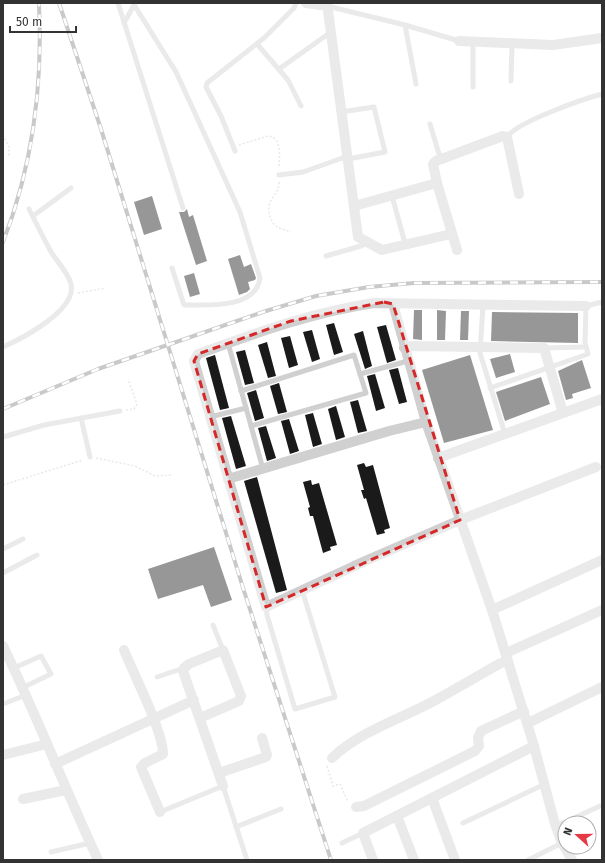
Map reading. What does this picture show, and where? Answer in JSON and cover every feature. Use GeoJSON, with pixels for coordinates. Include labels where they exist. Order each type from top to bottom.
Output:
{"type":"FeatureCollection","features":[{"type":"Feature","properties":{"kind":"street"},"geometry":{"type":"LineString","coordinates":[[306,3],[327,4],[358,236],[366,243],[382,250],[405,243],[451,234]]}},
{"type":"Feature","properties":{"kind":"street"},"geometry":{"type":"LineString","coordinates":[[459,40],[473,42],[553,45],[602,38]]}},
{"type":"Feature","properties":{"kind":"street"},"geometry":{"type":"LineString","coordinates":[[457,250],[451,234],[433,164],[443,157],[503,136],[507,137],[519,194]]}},
{"type":"Feature","properties":{"kind":"street"},"geometry":{"type":"LineString","coordinates":[[354,206],[437,183]]}},
{"type":"Feature","properties":{"kind":"street"},"geometry":{"type":"LineString","coordinates":[[586,306],[393,304],[384,302],[348,307],[291,321],[228,343],[198,354],[194,361],[266,607],[460,520],[596,467]]}},
{"type":"Feature","properties":{"kind":"street"},"geometry":{"type":"LineString","coordinates":[[393,304],[404,348],[426,422],[492,610],[528,722],[557,829]]}},
{"type":"Feature","properties":{"kind":"street"},"geometry":{"type":"LineString","coordinates":[[404,348],[411,346],[544,348],[563,413]]}},
{"type":"Feature","properties":{"kind":"street"},"geometry":{"type":"LineString","coordinates":[[438,458],[602,399]]}},
{"type":"Feature","properties":{"kind":"street"},"geometry":{"type":"LineString","coordinates":[[228,479],[389,431],[426,422]]}},
{"type":"Feature","properties":{"kind":"street"},"geometry":{"type":"LineString","coordinates":[[492,610],[602,560]]}},
{"type":"Feature","properties":{"kind":"street"},"geometry":{"type":"LineString","coordinates":[[332,758],[355,740],[397,717],[428,704],[501,663],[507,657],[602,610]]}},
{"type":"Feature","properties":{"kind":"street"},"geometry":{"type":"LineString","coordinates":[[3,646],[25,691],[66,790],[98,860]]}},
{"type":"Feature","properties":{"kind":"street"},"geometry":{"type":"LineString","coordinates":[[124,650],[163,749],[163,754],[145,763],[141,767],[160,812]]}},
{"type":"Feature","properties":{"kind":"street"},"geometry":{"type":"LineString","coordinates":[[200,718],[239,701],[241,696],[223,650],[184,668],[183,671],[219,773],[222,786]]}},
{"type":"Feature","properties":{"kind":"street"},"geometry":{"type":"LineString","coordinates":[[528,722],[602,687]]}},
{"type":"Feature","properties":{"kind":"street"},"geometry":{"type":"LineString","coordinates":[[55,764],[152,718],[194,700]]}},
{"type":"Feature","properties":{"kind":"street"},"geometry":{"type":"LineString","coordinates":[[356,807],[364,806],[475,751],[479,746],[478,738],[481,731],[524,711]]}},
{"type":"Feature","properties":{"kind":"street"},"geometry":{"type":"LineString","coordinates":[[219,773],[266,757],[267,755],[262,738]]}},
{"type":"Feature","properties":{"kind":"street"},"geometry":{"type":"LineString","coordinates":[[3,755],[47,744]]}},
{"type":"Feature","properties":{"kind":"street"},"geometry":{"type":"LineString","coordinates":[[373,860],[363,833],[534,746]]}},
{"type":"Feature","properties":{"kind":"street"},"geometry":{"type":"LineString","coordinates":[[23,799],[66,790]]}},
{"type":"Feature","properties":{"kind":"street"},"geometry":{"type":"LineString","coordinates":[[432,798],[455,860]]}},
{"type":"Feature","properties":{"kind":"street"},"geometry":{"type":"LineString","coordinates":[[396,816],[414,860]]}},
{"type":"Feature","properties":{"kind":"lane"},"geometry":{"type":"LineString","coordinates":[[118,3],[183,208]]}},
{"type":"Feature","properties":{"kind":"lane"},"geometry":{"type":"LineString","coordinates":[[234,149],[221,116],[206,87],[207,83],[257,44],[294,8],[296,3]]}},
{"type":"Feature","properties":{"kind":"lane"},"geometry":{"type":"LineString","coordinates":[[124,23],[133,4]]}},
{"type":"Feature","properties":{"kind":"lane"},"geometry":{"type":"LineString","coordinates":[[133,4],[176,72],[240,212],[260,278],[259,286],[255,293],[246,298],[222,305],[184,305],[172,268]]}},
{"type":"Feature","properties":{"kind":"lane"},"geometry":{"type":"LineString","coordinates":[[327,4],[459,40]]}},
{"type":"Feature","properties":{"kind":"lane"},"geometry":{"type":"LineString","coordinates":[[405,25],[416,84]]}},
{"type":"Feature","properties":{"kind":"lane"},"geometry":{"type":"LineString","coordinates":[[279,69],[330,32]]}},
{"type":"Feature","properties":{"kind":"lane"},"geometry":{"type":"LineString","coordinates":[[473,42],[473,87]]}},
{"type":"Feature","properties":{"kind":"lane"},"geometry":{"type":"LineString","coordinates":[[512,43],[512,81]]}},
{"type":"Feature","properties":{"kind":"lane"},"geometry":{"type":"LineString","coordinates":[[257,44],[288,80],[301,106]]}},
{"type":"Feature","properties":{"kind":"lane"},"geometry":{"type":"LineString","coordinates":[[507,137],[511,130],[550,113],[602,94]]}},
{"type":"Feature","properties":{"kind":"lane"},"geometry":{"type":"LineString","coordinates":[[279,175],[303,172],[348,157],[385,152],[374,107],[341,112]]}},
{"type":"Feature","properties":{"kind":"lane"},"geometry":{"type":"LineString","coordinates":[[430,124],[439,154],[443,157]]}},
{"type":"Feature","properties":{"kind":"lane"},"geometry":{"type":"LineString","coordinates":[[33,216],[71,188]]}},
{"type":"Feature","properties":{"kind":"lane"},"geometry":{"type":"LineString","coordinates":[[392,196],[405,243]]}},
{"type":"Feature","properties":{"kind":"lane"},"geometry":{"type":"LineString","coordinates":[[3,347],[15,342],[52,318],[71,296],[71,284],[67,274],[50,250],[29,209]]}},
{"type":"Feature","properties":{"kind":"lane"},"geometry":{"type":"LineString","coordinates":[[326,256],[361,246],[366,243]]}},
{"type":"Feature","properties":{"kind":"lane"},"geometry":{"type":"LineString","coordinates":[[490,388],[588,354],[585,347],[586,306],[602,302]]}},
{"type":"Feature","properties":{"kind":"lane"},"geometry":{"type":"LineString","coordinates":[[483,305],[480,353],[504,434]]}},
{"type":"Feature","properties":{"kind":"lane"},"geometry":{"type":"LineString","coordinates":[[228,343],[263,469]]}},
{"type":"Feature","properties":{"kind":"lane"},"geometry":{"type":"LineString","coordinates":[[544,348],[585,347]]}},
{"type":"Feature","properties":{"kind":"lane"},"geometry":{"type":"LineString","coordinates":[[241,391],[354,355],[366,393],[251,426]]}},
{"type":"Feature","properties":{"kind":"lane"},"geometry":{"type":"LineString","coordinates":[[360,374],[408,361]]}},
{"type":"Feature","properties":{"kind":"lane"},"geometry":{"type":"LineString","coordinates":[[210,417],[246,408]]}},
{"type":"Feature","properties":{"kind":"lane"},"geometry":{"type":"LineString","coordinates":[[3,437],[44,425],[120,411]]}},
{"type":"Feature","properties":{"kind":"lane"},"geometry":{"type":"LineString","coordinates":[[81,418],[90,457]]}},
{"type":"Feature","properties":{"kind":"lane"},"geometry":{"type":"LineString","coordinates":[[3,549],[23,539]]}},
{"type":"Feature","properties":{"kind":"lane"},"geometry":{"type":"LineString","coordinates":[[3,573],[37,555]]}},
{"type":"Feature","properties":{"kind":"lane"},"geometry":{"type":"LineString","coordinates":[[266,607],[267,615],[296,709],[335,697],[302,590]]}},
{"type":"Feature","properties":{"kind":"lane"},"geometry":{"type":"LineString","coordinates":[[213,625],[223,650]]}},
{"type":"Feature","properties":{"kind":"lane"},"geometry":{"type":"LineString","coordinates":[[3,704],[51,674],[42,656],[14,668]]}},
{"type":"Feature","properties":{"kind":"lane"},"geometry":{"type":"LineString","coordinates":[[157,677],[184,668]]}},
{"type":"Feature","properties":{"kind":"lane"},"geometry":{"type":"LineString","coordinates":[[463,823],[545,784]]}},
{"type":"Feature","properties":{"kind":"lane"},"geometry":{"type":"LineString","coordinates":[[160,812],[222,786],[248,860]]}},
{"type":"Feature","properties":{"kind":"lane"},"geometry":{"type":"LineString","coordinates":[[555,824],[563,823],[600,806]]}},
{"type":"Feature","properties":{"kind":"lane"},"geometry":{"type":"LineString","coordinates":[[236,827],[281,809]]}},
{"type":"Feature","properties":{"kind":"lane"},"geometry":{"type":"LineString","coordinates":[[342,843],[363,833]]}},
{"type":"Feature","properties":{"kind":"lane"},"geometry":{"type":"LineString","coordinates":[[51,852],[90,843]]}},
{"type":"Feature","properties":{"kind":"lane"},"geometry":{"type":"LineString","coordinates":[[528,860],[557,846]]}},
{"type":"Feature","properties":{"kind":"path"},"geometry":{"type":"LineString","coordinates":[[3,135],[9,147],[9,157]]}},
{"type":"Feature","properties":{"kind":"path"},"geometry":{"type":"LineString","coordinates":[[234,149],[268,136],[273,136],[278,142],[280,149],[279,190],[269,204],[268,211],[272,223],[291,232]]}},
{"type":"Feature","properties":{"kind":"path"},"geometry":{"type":"LineString","coordinates":[[71,296],[85,291],[106,288]]}},
{"type":"Feature","properties":{"kind":"path"},"geometry":{"type":"LineString","coordinates":[[120,411],[134,409],[137,404],[128,379]]}},
{"type":"Feature","properties":{"kind":"path"},"geometry":{"type":"LineString","coordinates":[[3,485],[90,457],[135,466],[155,476],[171,475]]}},
{"type":"Feature","properties":{"kind":"path"},"geometry":{"type":"LineString","coordinates":[[332,758],[326,765],[333,786],[340,784],[349,803],[356,807]]}},
{"type":"Feature","properties":{"kind":"highlighted area"},"geometry":{"type":"Polygon","coordinates":[[[384,302],[393,304],[460,520],[266,607],[194,361],[198,354],[291,321],[384,302]]]}},
{"type":"Feature","properties":{"kind":"building"},"geometry":{"type":"Polygon","coordinates":[[[152,196],[162,229],[144,235],[134,202],[152,196]]]}},
{"type":"Feature","properties":{"kind":"building"},"geometry":{"type":"Polygon","coordinates":[[[187,209],[189,217],[193,215],[207,261],[196,265],[179,212],[184,212],[187,209]]]}},
{"type":"Feature","properties":{"kind":"building"},"geometry":{"type":"Polygon","coordinates":[[[240,255],[244,267],[251,264],[256,278],[255,280],[248,282],[250,289],[247,292],[239,295],[228,259],[240,255]]]}},
{"type":"Feature","properties":{"kind":"building"},"geometry":{"type":"Polygon","coordinates":[[[194,273],[200,294],[190,297],[184,276],[194,273]]]}},
{"type":"Feature","properties":{"kind":"building"},"geometry":{"type":"Polygon","coordinates":[[[414,310],[422,310],[422,340],[413,339],[414,310]]]}},
{"type":"Feature","properties":{"kind":"building"},"geometry":{"type":"Polygon","coordinates":[[[437,310],[446,311],[445,340],[437,340],[437,310]]]}},
{"type":"Feature","properties":{"kind":"building"},"geometry":{"type":"Polygon","coordinates":[[[461,311],[469,311],[468,340],[460,340],[461,311]]]}},
{"type":"Feature","properties":{"kind":"building"},"geometry":{"type":"Polygon","coordinates":[[[492,312],[578,313],[578,343],[491,341],[492,312]]]}},
{"type":"Feature","properties":{"kind":"building"},"geometry":{"type":"Polygon","coordinates":[[[334,323],[343,352],[334,355],[326,325],[334,323]]]}},
{"type":"Feature","properties":{"kind":"building"},"geometry":{"type":"Polygon","coordinates":[[[386,325],[396,360],[387,363],[377,327],[386,325]]]}},
{"type":"Feature","properties":{"kind":"building"},"geometry":{"type":"Polygon","coordinates":[[[312,330],[320,359],[312,362],[303,332],[312,330]]]}},
{"type":"Feature","properties":{"kind":"building"},"geometry":{"type":"Polygon","coordinates":[[[363,331],[372,366],[365,369],[354,334],[363,331]]]}},
{"type":"Feature","properties":{"kind":"building"},"geometry":{"type":"Polygon","coordinates":[[[290,336],[298,365],[289,368],[281,338],[290,336]]]}},
{"type":"Feature","properties":{"kind":"building"},"geometry":{"type":"Polygon","coordinates":[[[267,342],[276,376],[268,378],[258,345],[267,342]]]}},
{"type":"Feature","properties":{"kind":"building"},"geometry":{"type":"Polygon","coordinates":[[[245,350],[254,383],[245,385],[236,352],[245,350]]]}},
{"type":"Feature","properties":{"kind":"building"},"geometry":{"type":"Polygon","coordinates":[[[510,354],[515,372],[496,378],[490,359],[510,354]]]}},
{"type":"Feature","properties":{"kind":"building"},"geometry":{"type":"Polygon","coordinates":[[[215,355],[229,408],[220,410],[206,358],[215,355]]]}},
{"type":"Feature","properties":{"kind":"building"},"geometry":{"type":"Polygon","coordinates":[[[470,355],[493,430],[444,443],[422,370],[470,355]]]}},
{"type":"Feature","properties":{"kind":"building"},"geometry":{"type":"Polygon","coordinates":[[[582,360],[591,388],[572,394],[573,398],[566,400],[558,371],[582,360]]]}},
{"type":"Feature","properties":{"kind":"building"},"geometry":{"type":"Polygon","coordinates":[[[398,368],[407,402],[399,404],[389,370],[398,368]]]}},
{"type":"Feature","properties":{"kind":"building"},"geometry":{"type":"Polygon","coordinates":[[[375,374],[385,408],[376,411],[367,376],[375,374]]]}},
{"type":"Feature","properties":{"kind":"building"},"geometry":{"type":"Polygon","coordinates":[[[541,377],[550,404],[505,421],[496,392],[541,377]]]}},
{"type":"Feature","properties":{"kind":"building"},"geometry":{"type":"Polygon","coordinates":[[[279,383],[287,412],[278,414],[270,386],[279,383]]]}},
{"type":"Feature","properties":{"kind":"building"},"geometry":{"type":"Polygon","coordinates":[[[256,390],[264,418],[255,421],[247,393],[256,390]]]}},
{"type":"Feature","properties":{"kind":"building"},"geometry":{"type":"Polygon","coordinates":[[[358,400],[367,431],[358,433],[350,402],[358,400]]]}},
{"type":"Feature","properties":{"kind":"building"},"geometry":{"type":"Polygon","coordinates":[[[336,406],[345,437],[336,440],[328,409],[336,406]]]}},
{"type":"Feature","properties":{"kind":"building"},"geometry":{"type":"Polygon","coordinates":[[[313,413],[322,444],[313,447],[305,415],[313,413]]]}},
{"type":"Feature","properties":{"kind":"building"},"geometry":{"type":"Polygon","coordinates":[[[231,416],[246,466],[236,469],[222,418],[231,416]]]}},
{"type":"Feature","properties":{"kind":"building"},"geometry":{"type":"Polygon","coordinates":[[[289,419],[299,451],[290,454],[281,421],[289,419]]]}},
{"type":"Feature","properties":{"kind":"building"},"geometry":{"type":"Polygon","coordinates":[[[266,426],[276,458],[267,461],[258,428],[266,426]]]}},
{"type":"Feature","properties":{"kind":"building"},"geometry":{"type":"Polygon","coordinates":[[[364,463],[366,467],[373,465],[390,528],[384,530],[385,533],[377,535],[366,498],[364,499],[361,490],[364,490],[357,465],[364,463]]]}},
{"type":"Feature","properties":{"kind":"building"},"geometry":{"type":"Polygon","coordinates":[[[257,477],[287,590],[276,593],[244,481],[257,477]]]}},
{"type":"Feature","properties":{"kind":"building"},"geometry":{"type":"Polygon","coordinates":[[[311,480],[312,485],[319,483],[337,545],[330,547],[331,550],[323,553],[313,516],[310,516],[308,508],[310,507],[303,482],[311,480]]]}},
{"type":"Feature","properties":{"kind":"building"},"geometry":{"type":"Polygon","coordinates":[[[214,547],[232,600],[211,607],[203,585],[158,599],[148,569],[214,547]]]}},
{"type":"Feature","properties":{"kind":"railway"},"geometry":{"type":"LineString","coordinates":[[3,242],[22,184],[34,124],[39,64],[39,3]]}},
{"type":"Feature","properties":{"kind":"railway"},"geometry":{"type":"LineString","coordinates":[[59,3],[101,129],[244,591],[331,860]]}},
{"type":"Feature","properties":{"kind":"railway"},"geometry":{"type":"LineString","coordinates":[[3,409],[98,369],[266,311],[316,296],[369,287],[414,283],[602,282]]}}]}
